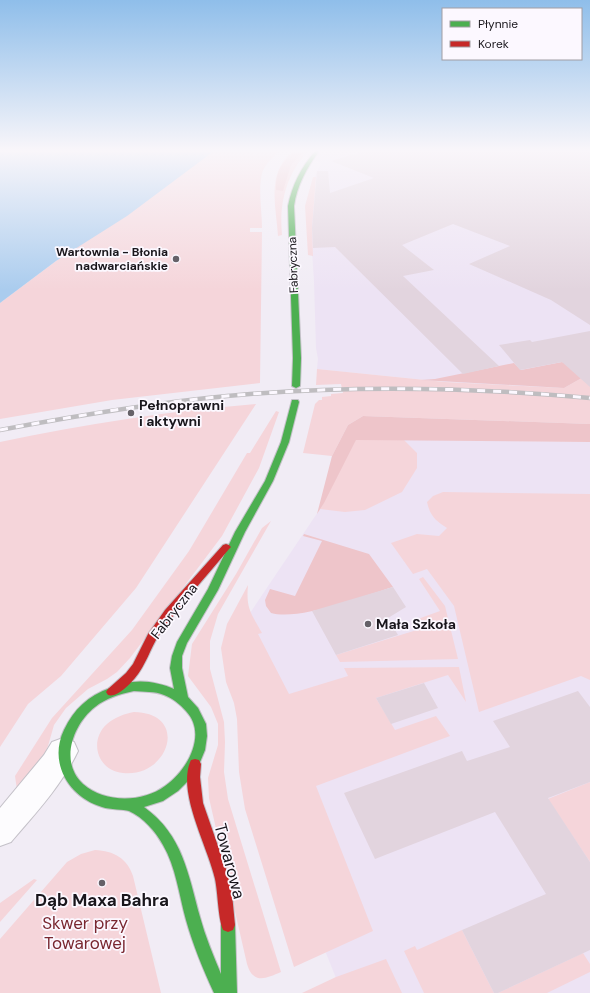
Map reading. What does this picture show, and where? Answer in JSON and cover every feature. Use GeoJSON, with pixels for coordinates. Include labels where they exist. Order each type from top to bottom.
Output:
{"type":"FeatureCollection","features":[{"type":"Feature","properties":{"kind":"street","name":"Fabryczna"},"geometry":{"type":"LineString","coordinates":[[293,197],[291,206],[297,358],[296,386]]}},
{"type":"Feature","properties":{"kind":"street","name":"Fabryczna"},"geometry":{"type":"LineString","coordinates":[[182,698],[177,683],[176,668],[178,651],[216,585],[240,532],[256,506],[276,465],[288,432],[294,402]]}},
{"type":"Feature","properties":{"kind":"street","name":"Fabryczna"},"geometry":{"type":"LineString","coordinates":[[111,692],[130,676],[137,667],[152,638],[169,613],[215,558],[240,532]]}},
{"type":"Feature","properties":{"kind":"street"},"geometry":{"type":"LineString","coordinates":[[0,831],[26,802],[55,764],[63,750],[70,728],[76,718],[94,701],[111,692],[134,686],[152,686],[168,690],[182,698],[195,711],[202,727],[200,752],[195,764],[184,779],[168,791],[150,800],[130,804],[106,803],[90,797],[78,788],[70,777],[64,764],[63,750]]}},
{"type":"Feature","properties":{"kind":"street","name":"Towarowa"},"geometry":{"type":"LineString","coordinates":[[195,764],[192,782],[195,798],[215,857],[225,896],[229,946],[229,993]]}},
{"type":"Feature","properties":{"kind":"street"},"geometry":{"type":"LineString","coordinates":[[130,804],[150,818],[168,837],[181,868],[196,926],[209,963],[222,993]]}},
{"type":"Feature","properties":{"kind":"shaded area"},"geometry":{"type":"Polygon","coordinates":[[[312,197],[590,197],[590,375],[587,375],[564,388],[445,382],[317,369],[318,359],[316,348],[310,221],[312,197]]]}},
{"type":"Feature","properties":{"kind":"shaded area"},"geometry":{"type":"Polygon","coordinates":[[[562,362],[587,375],[564,388],[421,380],[435,379],[514,363],[521,370],[562,362]]]}},
{"type":"Feature","properties":{"kind":"shaded area"},"geometry":{"type":"Polygon","coordinates":[[[363,416],[590,424],[590,442],[356,440],[317,514],[332,456],[348,425],[363,416]]]}},
{"type":"Feature","properties":{"kind":"shaded area"},"geometry":{"type":"Polygon","coordinates":[[[356,439],[590,442],[590,993],[342,993],[326,953],[246,619],[324,503],[356,439]]]}},
{"type":"Feature","properties":{"kind":"shaded area"},"geometry":{"type":"Polygon","coordinates":[[[304,534],[369,554],[393,587],[314,611],[283,615],[271,613],[266,606],[265,600],[270,589],[295,596],[322,541],[303,536],[304,534]]]}},
{"type":"Feature","properties":{"kind":"green space"},"geometry":{"type":"Polygon","coordinates":[[[147,197],[260,197],[262,228],[250,228],[250,232],[262,232],[260,383],[112,400],[0,419],[0,303],[56,261],[147,197]]]}},
{"type":"Feature","properties":{"kind":"green space"},"geometry":{"type":"Polygon","coordinates":[[[275,197],[284,197],[281,223],[282,235],[278,236],[275,197]]]}},
{"type":"Feature","properties":{"kind":"green space"},"geometry":{"type":"Polygon","coordinates":[[[307,197],[314,197],[312,228],[313,256],[308,255],[305,206],[307,197]]]}},
{"type":"Feature","properties":{"kind":"green space"},"geometry":{"type":"Polygon","coordinates":[[[317,369],[445,382],[564,388],[587,375],[590,375],[590,424],[363,416],[348,425],[332,456],[303,453],[315,404],[319,400],[322,400],[322,397],[331,396],[331,394],[343,393],[341,384],[316,385],[317,369]]]}},
{"type":"Feature","properties":{"kind":"green space"},"geometry":{"type":"Polygon","coordinates":[[[256,404],[136,588],[61,676],[28,704],[0,747],[0,442],[64,429],[127,419],[191,410],[256,404]]]}},
{"type":"Feature","properties":{"kind":"green space"},"geometry":{"type":"Polygon","coordinates":[[[276,411],[279,412],[259,468],[222,536],[130,658],[117,672],[88,689],[66,708],[54,725],[48,746],[39,766],[17,790],[15,776],[52,718],[132,630],[189,551],[247,453],[250,453],[276,411]]]}},
{"type":"Feature","properties":{"kind":"green space"},"geometry":{"type":"Polygon","coordinates":[[[356,439],[404,440],[417,453],[417,468],[402,492],[365,510],[345,512],[320,509],[356,439]]]}},
{"type":"Feature","properties":{"kind":"green space"},"geometry":{"type":"Polygon","coordinates":[[[443,492],[590,494],[590,680],[581,676],[479,712],[454,606],[427,569],[413,574],[391,543],[417,534],[439,536],[447,528],[434,518],[427,502],[433,496],[443,492]]]}},
{"type":"Feature","properties":{"kind":"green space"},"geometry":{"type":"Polygon","coordinates":[[[271,521],[218,614],[210,641],[210,669],[224,722],[224,772],[228,799],[281,972],[270,977],[260,978],[253,975],[247,964],[209,798],[208,778],[218,745],[218,724],[211,707],[188,676],[192,644],[236,574],[262,528],[271,521]]]}},
{"type":"Feature","properties":{"kind":"green space"},"geometry":{"type":"Polygon","coordinates":[[[423,577],[445,606],[458,659],[340,662],[336,655],[420,629],[415,620],[440,611],[419,579],[423,577]]]}},
{"type":"Feature","properties":{"kind":"green space"},"geometry":{"type":"Polygon","coordinates":[[[248,585],[248,605],[254,620],[262,633],[258,634],[289,694],[348,676],[344,668],[459,667],[466,702],[448,675],[376,698],[395,730],[436,716],[450,736],[316,786],[373,931],[294,967],[245,809],[239,772],[237,719],[234,703],[226,682],[221,648],[227,624],[248,585]]]}},
{"type":"Feature","properties":{"kind":"green space"},"geometry":{"type":"Polygon","coordinates":[[[134,712],[151,715],[162,723],[167,733],[167,745],[161,756],[152,766],[139,772],[123,773],[114,771],[107,767],[98,754],[98,739],[101,731],[113,719],[134,712]]]}},
{"type":"Feature","properties":{"kind":"green space"},"geometry":{"type":"Polygon","coordinates":[[[590,782],[590,862],[548,799],[590,782]]]}},
{"type":"Feature","properties":{"kind":"green space","name":"Skwer przy Towarowej"},"geometry":{"type":"Polygon","coordinates":[[[95,850],[108,852],[119,857],[127,864],[133,876],[161,993],[0,993],[0,939],[67,862],[81,854],[95,850]]]}},
{"type":"Feature","properties":{"kind":"green space"},"geometry":{"type":"Polygon","coordinates":[[[34,879],[37,880],[0,922],[0,903],[34,879]]]}},
{"type":"Feature","properties":{"kind":"green space"},"geometry":{"type":"Polygon","coordinates":[[[462,930],[494,993],[424,993],[404,951],[415,946],[417,950],[462,930]]]}},
{"type":"Feature","properties":{"kind":"green space"},"geometry":{"type":"Polygon","coordinates":[[[583,953],[590,964],[590,972],[547,993],[498,993],[583,953]]]}},
{"type":"Feature","properties":{"kind":"green space"},"geometry":{"type":"Polygon","coordinates":[[[386,959],[402,993],[302,993],[336,977],[386,959]]]}},
{"type":"Feature","properties":{"kind":"water"},"geometry":{"type":"Polygon","coordinates":[[[0,197],[152,197],[127,216],[56,261],[0,303],[0,197]]]}},
{"type":"Feature","properties":{"kind":"building"},"geometry":{"type":"Polygon","coordinates":[[[315,197],[590,197],[590,325],[551,300],[469,264],[510,246],[453,224],[402,245],[434,270],[403,276],[499,366],[463,374],[335,247],[313,248],[312,228],[315,197]]]}},
{"type":"Feature","properties":{"kind":"building"},"geometry":{"type":"Polygon","coordinates":[[[590,331],[590,387],[562,362],[520,370],[499,345],[530,340],[532,342],[590,331]]]}},
{"type":"Feature","properties":{"kind":"building","name":"Mała Szkoła"},"geometry":{"type":"Polygon","coordinates":[[[393,587],[406,607],[388,618],[398,635],[336,655],[312,611],[393,587]]]}},
{"type":"Feature","properties":{"kind":"building"},"geometry":{"type":"Polygon","coordinates":[[[424,683],[438,708],[391,724],[376,698],[424,683]]]}},
{"type":"Feature","properties":{"kind":"building"},"geometry":{"type":"Polygon","coordinates":[[[578,691],[590,707],[590,782],[548,798],[590,862],[590,950],[498,993],[494,993],[462,930],[546,894],[495,812],[375,859],[344,793],[462,751],[467,761],[510,747],[493,721],[578,691]]]}},
{"type":"Feature","properties":{"kind":"railway"},"geometry":{"type":"LineString","coordinates":[[0,430],[142,406],[272,392],[408,389],[545,394],[590,398]]}},
{"type":"Feature","properties":{"kind":"traffic: fast"},"geometry":{"type":"LineString","coordinates":[[292,197],[291,206],[297,358],[296,386]]}},
{"type":"Feature","properties":{"kind":"traffic: fast"},"geometry":{"type":"LineString","coordinates":[[182,698],[176,668],[177,656],[182,642],[213,590],[240,532],[269,481],[285,442],[295,402]]}},
{"type":"Feature","properties":{"kind":"traffic: fast"},"geometry":{"type":"LineString","coordinates":[[134,686],[166,690],[184,701],[194,712],[200,724],[201,736],[199,750],[194,763],[185,775],[174,787],[164,794],[142,802],[130,804],[108,803],[95,799],[83,791],[70,777],[64,755],[66,744],[69,732],[74,722],[81,712],[90,704],[105,695],[134,686]]}},
{"type":"Feature","properties":{"kind":"traffic: fast"},"geometry":{"type":"LineString","coordinates":[[130,804],[158,826],[173,850],[178,861],[199,937],[222,993]]}},
{"type":"Feature","properties":{"kind":"traffic: fast"},"geometry":{"type":"LineString","coordinates":[[228,925],[229,993]]}},
{"type":"Feature","properties":{"kind":"traffic: jam"},"geometry":{"type":"LineString","coordinates":[[112,692],[130,676],[137,667],[152,637],[169,613],[226,547]]}},
{"type":"Feature","properties":{"kind":"traffic: jam"},"geometry":{"type":"LineString","coordinates":[[195,764],[194,777],[197,803],[218,864],[225,894],[228,925]]}},
{"type":"Feature","properties":{"kind":"place","name":"Wartownia - Błonia nadwarciańskie"},"geometry":{"type":"Point","coordinates":[176,259]}},
{"type":"Feature","properties":{"kind":"place","name":"Pełnoprawni i aktywni"},"geometry":{"type":"Point","coordinates":[131,413]}},
{"type":"Feature","properties":{"kind":"place","name":"Mała Szkoła"},"geometry":{"type":"Point","coordinates":[368,624]}},
{"type":"Feature","properties":{"kind":"place","name":"Dąb Maxa Bahra"},"geometry":{"type":"Point","coordinates":[102,883]}}]}
